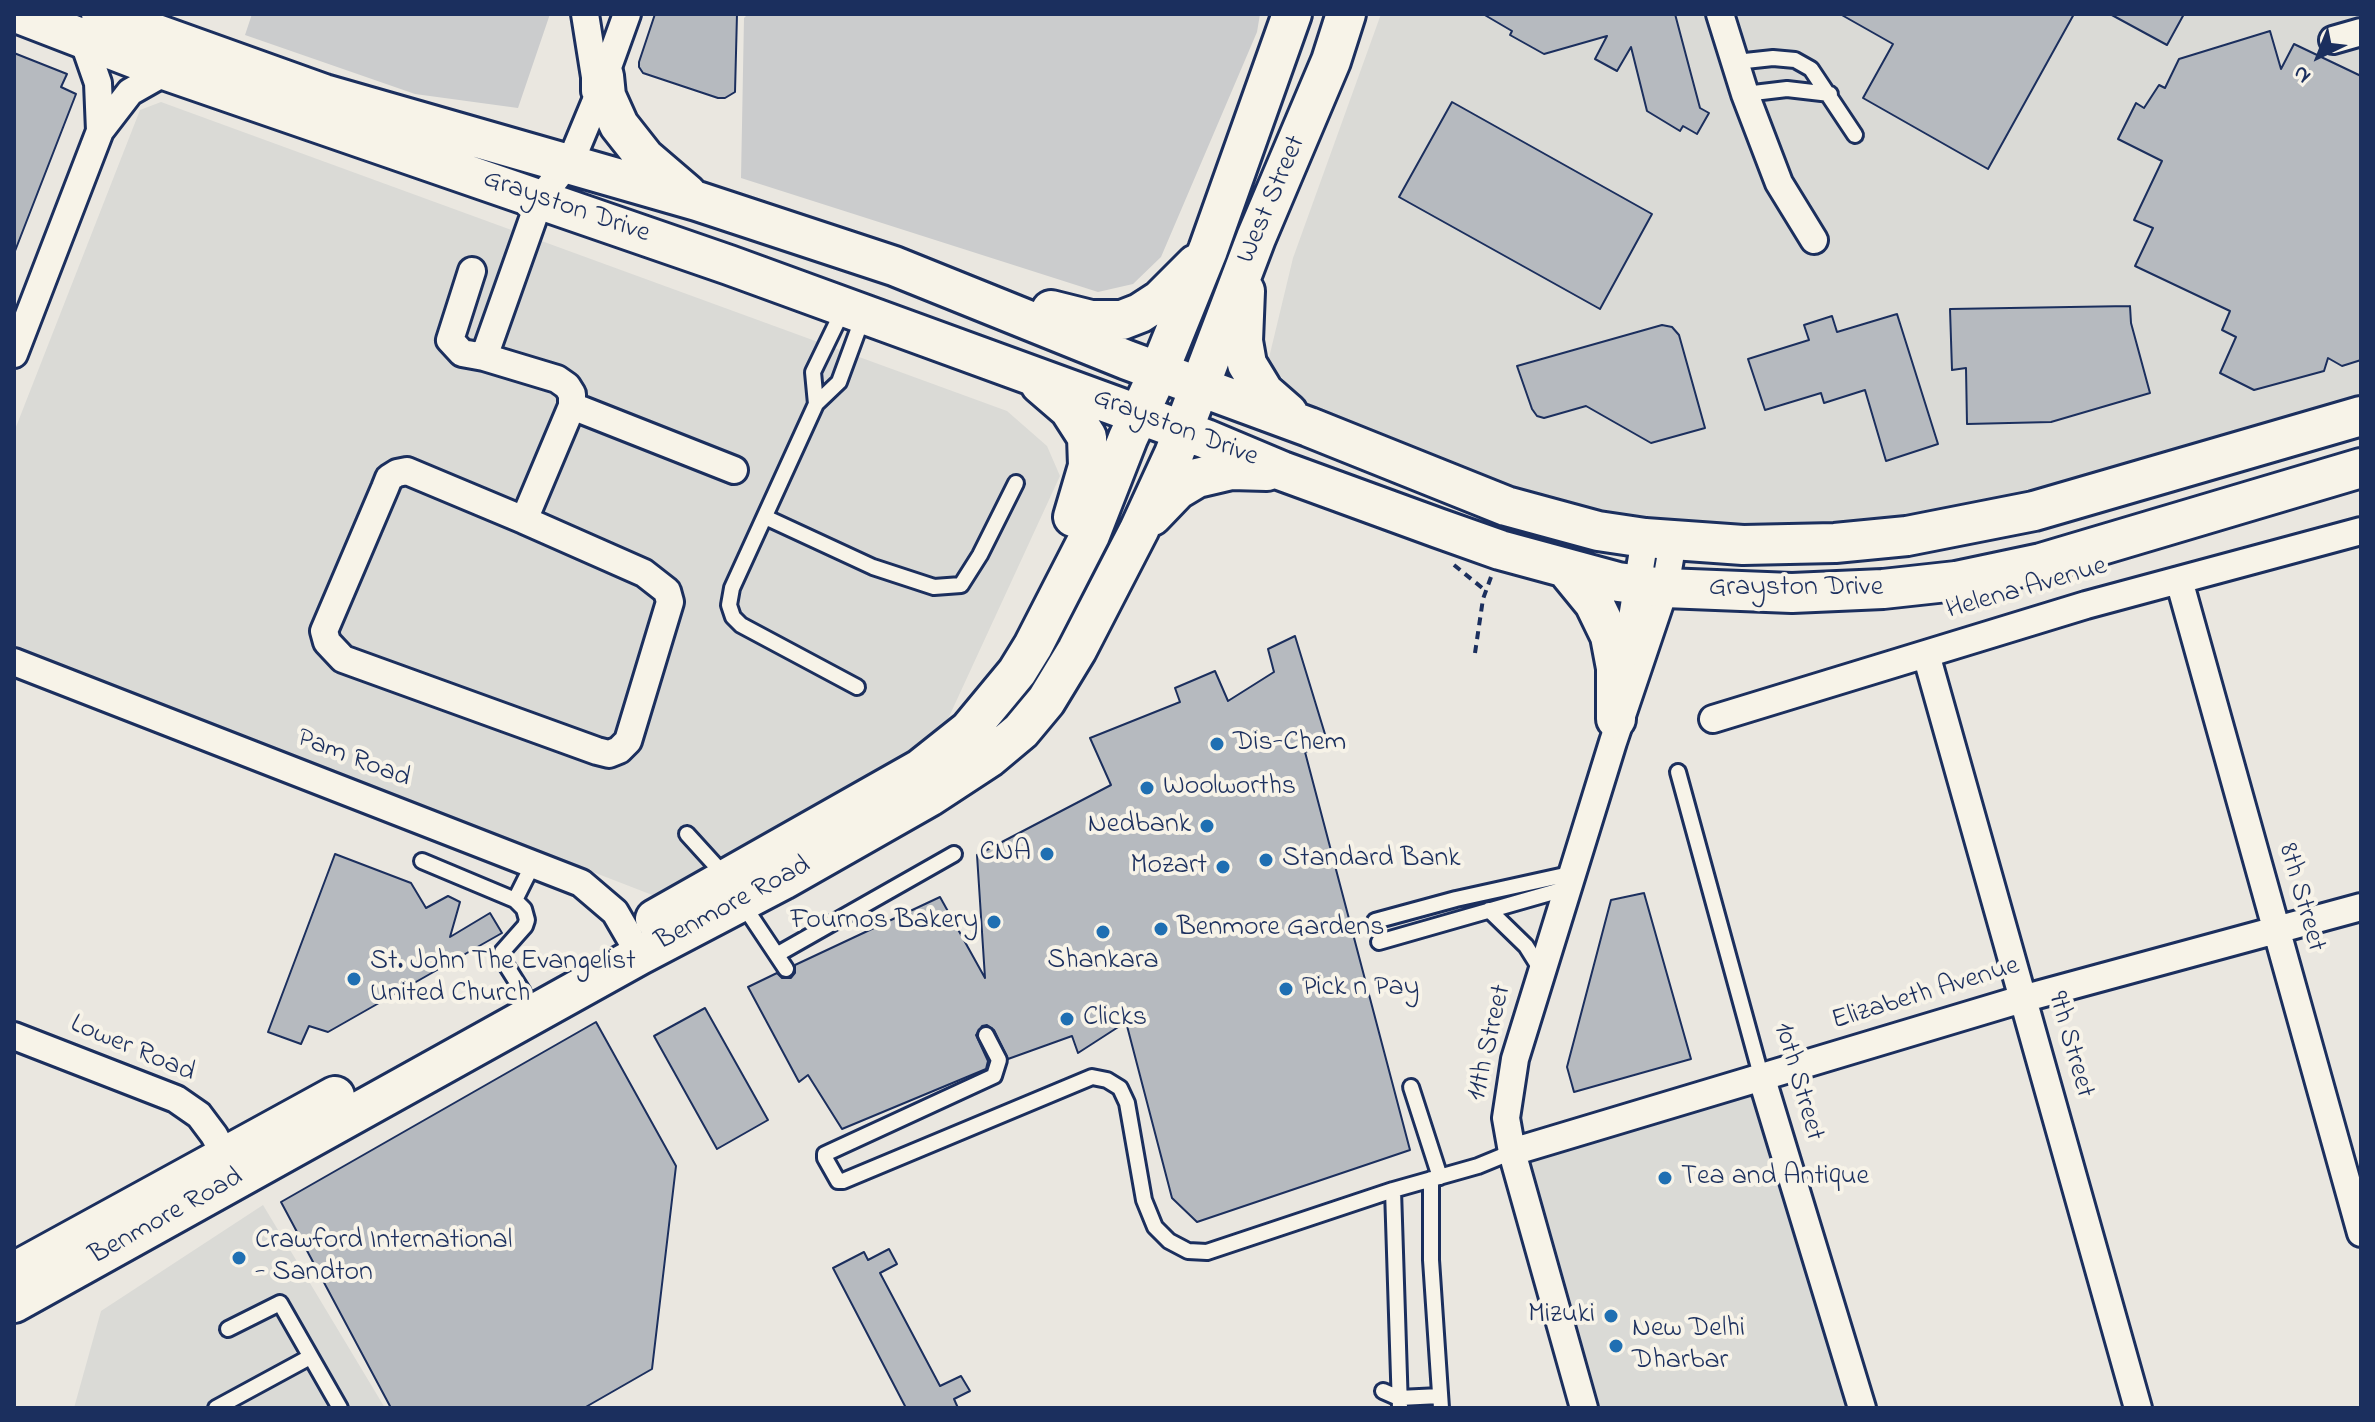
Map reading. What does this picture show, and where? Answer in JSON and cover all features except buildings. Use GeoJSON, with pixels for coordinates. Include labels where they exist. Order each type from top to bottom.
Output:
{"type":"FeatureCollection","features":[{"type":"Feature","properties":{"kind":"main road","name":"Grayston Drive"},"geometry":{"type":"LineString","coordinates":[[19,14],[97,20],[324,94],[697,201],[894,266],[1506,506],[1575,526],[1659,539],[1743,545],[1870,541],[1946,530],[2034,511],[2361,416]]}},
{"type":"Feature","properties":{"kind":"main road","name":"West Street"},"geometry":{"type":"LineString","coordinates":[[1140,414],[1208,250],[1292,14]]}},
{"type":"Feature","properties":{"kind":"main road","name":"West Street"},"geometry":{"type":"LineString","coordinates":[[1183,430],[1256,238],[1331,61],[1346,14]]}},
{"type":"Feature","properties":{"kind":"main road","name":"Grayston Drive"},"geometry":{"type":"LineString","coordinates":[[97,20],[167,71],[854,310],[1183,430],[1282,471],[1500,550],[1567,570],[1650,586],[1830,593],[1956,581],[2041,563],[2361,468]]}},
{"type":"Feature","properties":{"kind":"main road"},"geometry":{"type":"LineString","coordinates":[[600,90],[629,140],[662,173],[697,201]]}},
{"type":"Feature","properties":{"kind":"main road"},"geometry":{"type":"LineString","coordinates":[[1256,238],[1244,305],[1244,356],[1264,392],[1309,427]]}},
{"type":"Feature","properties":{"kind":"main road"},"geometry":{"type":"LineString","coordinates":[[894,266],[1066,315],[1115,321],[1140,313],[1160,300],[1208,250]]}},
{"type":"Feature","properties":{"kind":"main road"},"geometry":{"type":"LineString","coordinates":[[1026,373],[1069,409],[1086,434],[1090,450],[1087,473],[1033,646]]}},
{"type":"Feature","properties":{"kind":"main road","name":"Benmore Road"},"geometry":{"type":"LineString","coordinates":[[734,889],[769,856],[936,758],[988,710],[1033,646],[1090,535],[1140,414]]}},
{"type":"Feature","properties":{"kind":"main road","name":"Benmore Road"},"geometry":{"type":"LineString","coordinates":[[14,1272],[232,1168],[734,889],[949,786],[1005,745],[1035,714],[1059,681],[1139,530],[1183,430]]}},
{"type":"Feature","properties":{"kind":"main road"},"geometry":{"type":"LineString","coordinates":[[1139,530],[1172,494],[1197,478],[1231,470],[1282,471]]}},
{"type":"Feature","properties":{"kind":"main road"},"geometry":{"type":"LineString","coordinates":[[1567,570],[1594,603],[1610,636],[1616,668],[1615,730]]}},
{"type":"Feature","properties":{"kind":"main road","name":"Benmore Road"},"geometry":{"type":"LineString","coordinates":[[14,1303],[523,992],[634,944]]}},
{"type":"Feature","properties":{"kind":"street"},"geometry":{"type":"LineString","coordinates":[[585,14],[600,90]]}},
{"type":"Feature","properties":{"kind":"street"},"geometry":{"type":"LineString","coordinates":[[484,357],[540,199],[567,166],[600,90],[627,14]]}},
{"type":"Feature","properties":{"kind":"street"},"geometry":{"type":"LineString","coordinates":[[1720,14],[1745,94],[1779,183],[1814,240]]}},
{"type":"Feature","properties":{"kind":"street"},"geometry":{"type":"LineString","coordinates":[[97,20],[100,131]]}},
{"type":"Feature","properties":{"kind":"street"},"geometry":{"type":"LineString","coordinates":[[2333,40],[2361,32]]}},
{"type":"Feature","properties":{"kind":"street"},"geometry":{"type":"LineString","coordinates":[[14,354],[100,131],[130,92],[167,71]]}},
{"type":"Feature","properties":{"kind":"street"},"geometry":{"type":"LineString","coordinates":[[472,271],[449,334],[450,340],[462,353],[557,379],[572,394],[572,406],[524,520]]}},
{"type":"Feature","properties":{"kind":"street"},"geometry":{"type":"LineString","coordinates":[[572,406],[734,470]]}},
{"type":"Feature","properties":{"kind":"street"},"geometry":{"type":"LineString","coordinates":[[407,471],[524,520],[644,573],[667,591],[670,602],[628,741],[609,754],[343,659],[327,642],[324,631],[389,478],[397,473],[407,471]]}},
{"type":"Feature","properties":{"kind":"street","name":"Helena Avenue"},"geometry":{"type":"LineString","coordinates":[[1713,719],[2086,605],[2361,531]]}},
{"type":"Feature","properties":{"kind":"street","name":"11th Street"},"geometry":{"type":"LineString","coordinates":[[1584,1408],[1512,1152],[1506,1118],[1509,1087],[1541,970],[1571,881],[1615,730],[1659,539]]}},
{"type":"Feature","properties":{"kind":"street","name":"8th Street"},"geometry":{"type":"LineString","coordinates":[[2179,580],[2361,1233]]}},
{"type":"Feature","properties":{"kind":"street","name":"9th Street"},"geometry":{"type":"LineString","coordinates":[[1926,654],[2138,1408]]}},
{"type":"Feature","properties":{"kind":"street","name":"Pam Road"},"geometry":{"type":"LineString","coordinates":[[14,662],[581,883],[615,912],[634,944]]}},
{"type":"Feature","properties":{"kind":"street","name":"Elizabeth Avenue"},"geometry":{"type":"LineString","coordinates":[[1512,1152],[2022,999],[2361,907]]}},
{"type":"Feature","properties":{"kind":"street","name":"Lower Road"},"geometry":{"type":"LineString","coordinates":[[14,1036],[176,1099],[199,1115],[232,1168]]}},
{"type":"Feature","properties":{"kind":"street","name":"10th Street"},"geometry":{"type":"LineString","coordinates":[[1762,1079],[1862,1408]]}},
{"type":"Feature","properties":{"kind":"lane"},"geometry":{"type":"LineString","coordinates":[[1736,62],[1773,58],[1795,60],[1811,69],[1855,135]]}},
{"type":"Feature","properties":{"kind":"lane"},"geometry":{"type":"LineString","coordinates":[[1745,94],[1787,89],[1830,94]]}},
{"type":"Feature","properties":{"kind":"lane"},"geometry":{"type":"LineString","coordinates":[[854,310],[839,382],[816,404],[732,588],[729,605],[733,617],[741,625],[857,687]]}},
{"type":"Feature","properties":{"kind":"lane"},"geometry":{"type":"LineString","coordinates":[[816,404],[813,372],[854,310]]}},
{"type":"Feature","properties":{"kind":"lane"},"geometry":{"type":"LineString","coordinates":[[765,517],[873,567],[934,587],[961,585],[980,555],[1016,483]]}},
{"type":"Feature","properties":{"kind":"lane","name":"10th Street"},"geometry":{"type":"LineString","coordinates":[[1678,772],[1762,1079]]}},
{"type":"Feature","properties":{"kind":"lane"},"geometry":{"type":"LineString","coordinates":[[687,834],[734,889],[786,969]]}},
{"type":"Feature","properties":{"kind":"lane"},"geometry":{"type":"LineString","coordinates":[[778,954],[954,854]]}},
{"type":"Feature","properties":{"kind":"lane"},"geometry":{"type":"LineString","coordinates":[[422,861],[515,900],[524,909],[527,920],[501,957],[523,992]]}},
{"type":"Feature","properties":{"kind":"lane"},"geometry":{"type":"LineString","coordinates":[[515,900],[533,864]]}},
{"type":"Feature","properties":{"kind":"lane"},"geometry":{"type":"LineString","coordinates":[[1379,942],[1489,910],[1571,881]]}},
{"type":"Feature","properties":{"kind":"lane"},"geometry":{"type":"LineString","coordinates":[[1375,921],[1456,899],[1571,881]]}},
{"type":"Feature","properties":{"kind":"lane"},"geometry":{"type":"LineString","coordinates":[[1489,910],[1526,946],[1541,970]]}},
{"type":"Feature","properties":{"kind":"lane"},"geometry":{"type":"LineString","coordinates":[[986,1035],[999,1060],[994,1076],[825,1154],[838,1181],[1092,1077],[1107,1080],[1120,1088],[1127,1103],[1144,1200],[1155,1227],[1169,1241],[1188,1251],[1207,1252],[1512,1152]]}},
{"type":"Feature","properties":{"kind":"lane"},"geometry":{"type":"LineString","coordinates":[[1383,1391],[1399,1403],[1441,1402],[1431,1260],[1436,1178],[1411,1087]]}},
{"type":"Feature","properties":{"kind":"lane"},"geometry":{"type":"LineString","coordinates":[[1393,1190],[1399,1403]]}},
{"type":"Feature","properties":{"kind":"lane"},"geometry":{"type":"LineString","coordinates":[[228,1329],[280,1303],[340,1408]]}},
{"type":"Feature","properties":{"kind":"lane"},"geometry":{"type":"LineString","coordinates":[[216,1408],[310,1357]]}},
{"type":"Feature","properties":{"kind":"path"},"geometry":{"type":"LineString","coordinates":[[1475,653],[1483,599],[1500,550]]}},
{"type":"Feature","properties":{"kind":"shaded area"},"geometry":{"type":"Polygon","coordinates":[[[252,14],[550,14],[518,108],[415,94],[245,35],[252,14]]]}},
{"type":"Feature","properties":{"kind":"shaded area"},"geometry":{"type":"Polygon","coordinates":[[[748,14],[1260,14],[1257,32],[1161,257],[1133,284],[1098,292],[741,178],[744,18],[748,14]]]}},
{"type":"Feature","properties":{"kind":"shaded area"},"geometry":{"type":"Polygon","coordinates":[[[1381,14],[2361,14],[2361,404],[2034,500],[1673,549],[1317,417],[1268,362],[1293,258],[1381,14]]]}},
{"type":"Feature","properties":{"kind":"shaded area"},"geometry":{"type":"Polygon","coordinates":[[[161,102],[1007,411],[1047,446],[1060,476],[936,745],[673,903],[14,648],[14,432],[140,110],[161,102]]]}},
{"type":"Feature","properties":{"kind":"shaded area"},"geometry":{"type":"Polygon","coordinates":[[[1774,1074],[1865,1408],[1585,1408],[1513,1153],[1774,1074]]]}},
{"type":"Feature","properties":{"kind":"shaded area","name":"Crawford International - Sandton"},"geometry":{"type":"Polygon","coordinates":[[[263,1205],[385,1408],[74,1408],[101,1311],[263,1205]]]}},
{"type":"Feature","properties":{"kind":"place","name":"Dis-Chem"},"geometry":{"type":"Point","coordinates":[1217,744]}},
{"type":"Feature","properties":{"kind":"place","name":"Woolworths"},"geometry":{"type":"Point","coordinates":[1147,788]}},
{"type":"Feature","properties":{"kind":"place","name":"Nedbank"},"geometry":{"type":"Point","coordinates":[1207,826]}},
{"type":"Feature","properties":{"kind":"place","name":"CNA"},"geometry":{"type":"Point","coordinates":[1047,854]}},
{"type":"Feature","properties":{"kind":"place","name":"Standard Bank"},"geometry":{"type":"Point","coordinates":[1266,860]}},
{"type":"Feature","properties":{"kind":"place","name":"Mozart"},"geometry":{"type":"Point","coordinates":[1223,867]}},
{"type":"Feature","properties":{"kind":"place","name":"Fournos Bakery"},"geometry":{"type":"Point","coordinates":[994,922]}},
{"type":"Feature","properties":{"kind":"place","name":"Benmore Gardens"},"geometry":{"type":"Point","coordinates":[1161,929]}},
{"type":"Feature","properties":{"kind":"place","name":"Shankara"},"geometry":{"type":"Point","coordinates":[1103,932]}},
{"type":"Feature","properties":{"kind":"place","name":"St. John The Evangelist United Church"},"geometry":{"type":"Point","coordinates":[354,979]}},
{"type":"Feature","properties":{"kind":"place","name":"Pick n Pay"},"geometry":{"type":"Point","coordinates":[1286,989]}},
{"type":"Feature","properties":{"kind":"place","name":"Clicks"},"geometry":{"type":"Point","coordinates":[1067,1019]}},
{"type":"Feature","properties":{"kind":"place","name":"Tea and Antique"},"geometry":{"type":"Point","coordinates":[1665,1178]}},
{"type":"Feature","properties":{"kind":"place","name":"Crawford International - Sandton"},"geometry":{"type":"Point","coordinates":[239,1258]}},
{"type":"Feature","properties":{"kind":"place","name":"Mizuki"},"geometry":{"type":"Point","coordinates":[1611,1316]}},
{"type":"Feature","properties":{"kind":"place","name":"New Delhi Dharbar"},"geometry":{"type":"Point","coordinates":[1616,1346]}}]}
